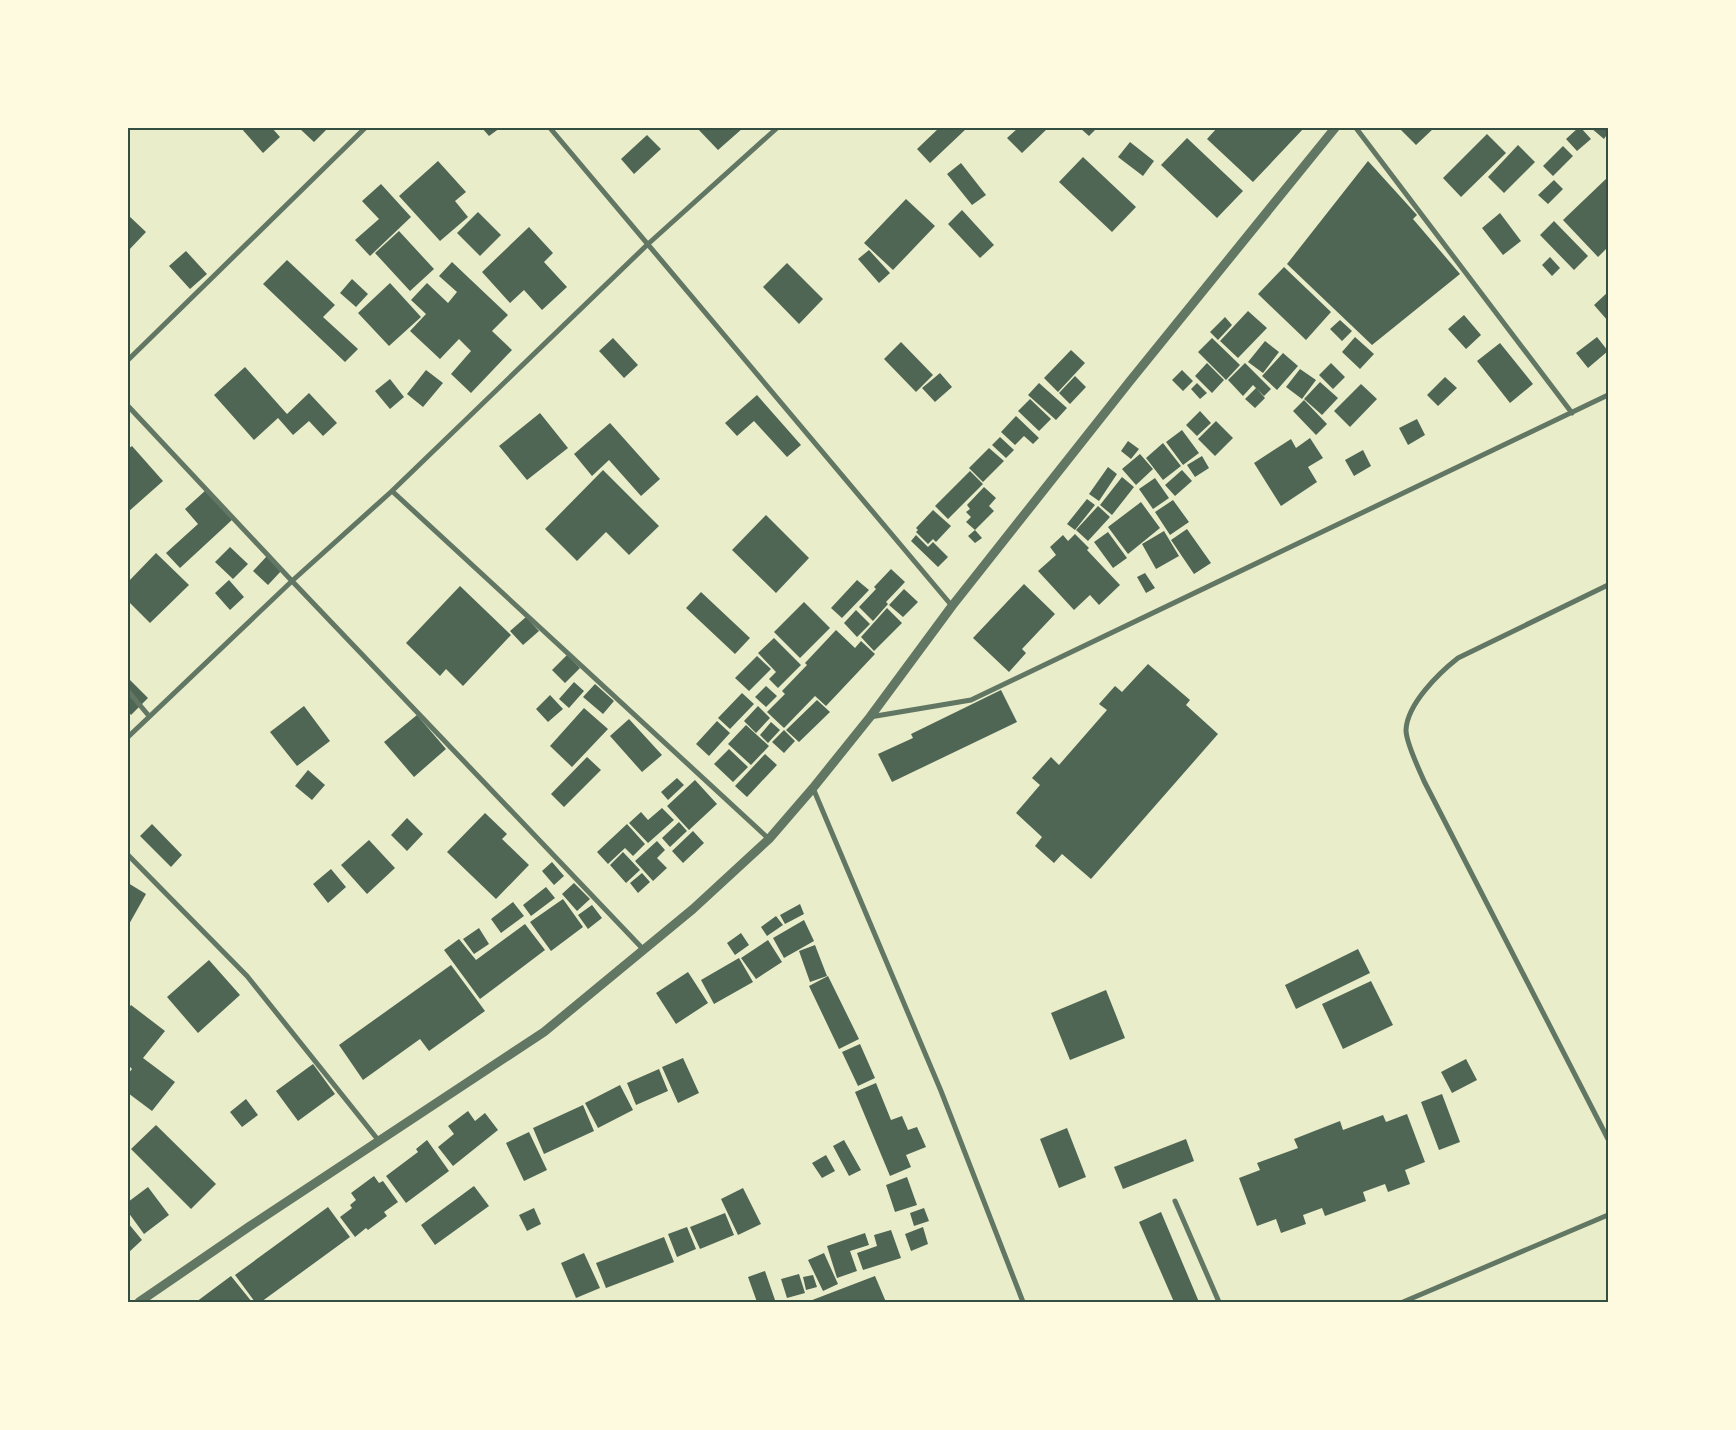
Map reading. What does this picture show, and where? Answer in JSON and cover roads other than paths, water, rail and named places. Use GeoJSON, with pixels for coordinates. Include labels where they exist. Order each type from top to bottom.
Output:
{"type":"FeatureCollection","features":[{"type":"Feature","properties":{"kind":"street"},"geometry":{"type":"LineString","coordinates":[[128,360],[366,128]]}},
{"type":"Feature","properties":{"kind":"street"},"geometry":{"type":"LineString","coordinates":[[550,128],[952,606]]}},
{"type":"Feature","properties":{"kind":"street"},"geometry":{"type":"LineString","coordinates":[[128,737],[292,582],[392,491],[648,244],[778,128]]}},
{"type":"Feature","properties":{"kind":"street"},"geometry":{"type":"LineString","coordinates":[[139,1302],[250,1226],[544,1032],[693,909],[769,839],[870,717],[952,606],[1130,381],[1335,128]]}},
{"type":"Feature","properties":{"kind":"street"},"geometry":{"type":"LineString","coordinates":[[1356,128],[1572,412]]}},
{"type":"Feature","properties":{"kind":"street"},"geometry":{"type":"LineString","coordinates":[[870,717],[971,700],[1608,395]]}},
{"type":"Feature","properties":{"kind":"street"},"geometry":{"type":"LineString","coordinates":[[128,406],[292,582],[643,949]]}},
{"type":"Feature","properties":{"kind":"street"},"geometry":{"type":"LineString","coordinates":[[392,491],[769,839]]}},
{"type":"Feature","properties":{"kind":"street"},"geometry":{"type":"LineString","coordinates":[[1608,585],[1458,658],[1438,674],[1423,692],[1412,711],[1406,730],[1412,752],[1424,782],[1608,1139]]}},
{"type":"Feature","properties":{"kind":"street"},"geometry":{"type":"LineString","coordinates":[[128,691],[149,716]]}},
{"type":"Feature","properties":{"kind":"street"},"geometry":{"type":"LineString","coordinates":[[813,788],[941,1091],[1023,1302]]}},
{"type":"Feature","properties":{"kind":"street"},"geometry":{"type":"LineString","coordinates":[[128,855],[247,976],[379,1141]]}},
{"type":"Feature","properties":{"kind":"street"},"geometry":{"type":"LineString","coordinates":[[1175,1201],[1219,1302]]}},
{"type":"Feature","properties":{"kind":"street"},"geometry":{"type":"LineString","coordinates":[[1403,1302],[1608,1215]]}}]}
